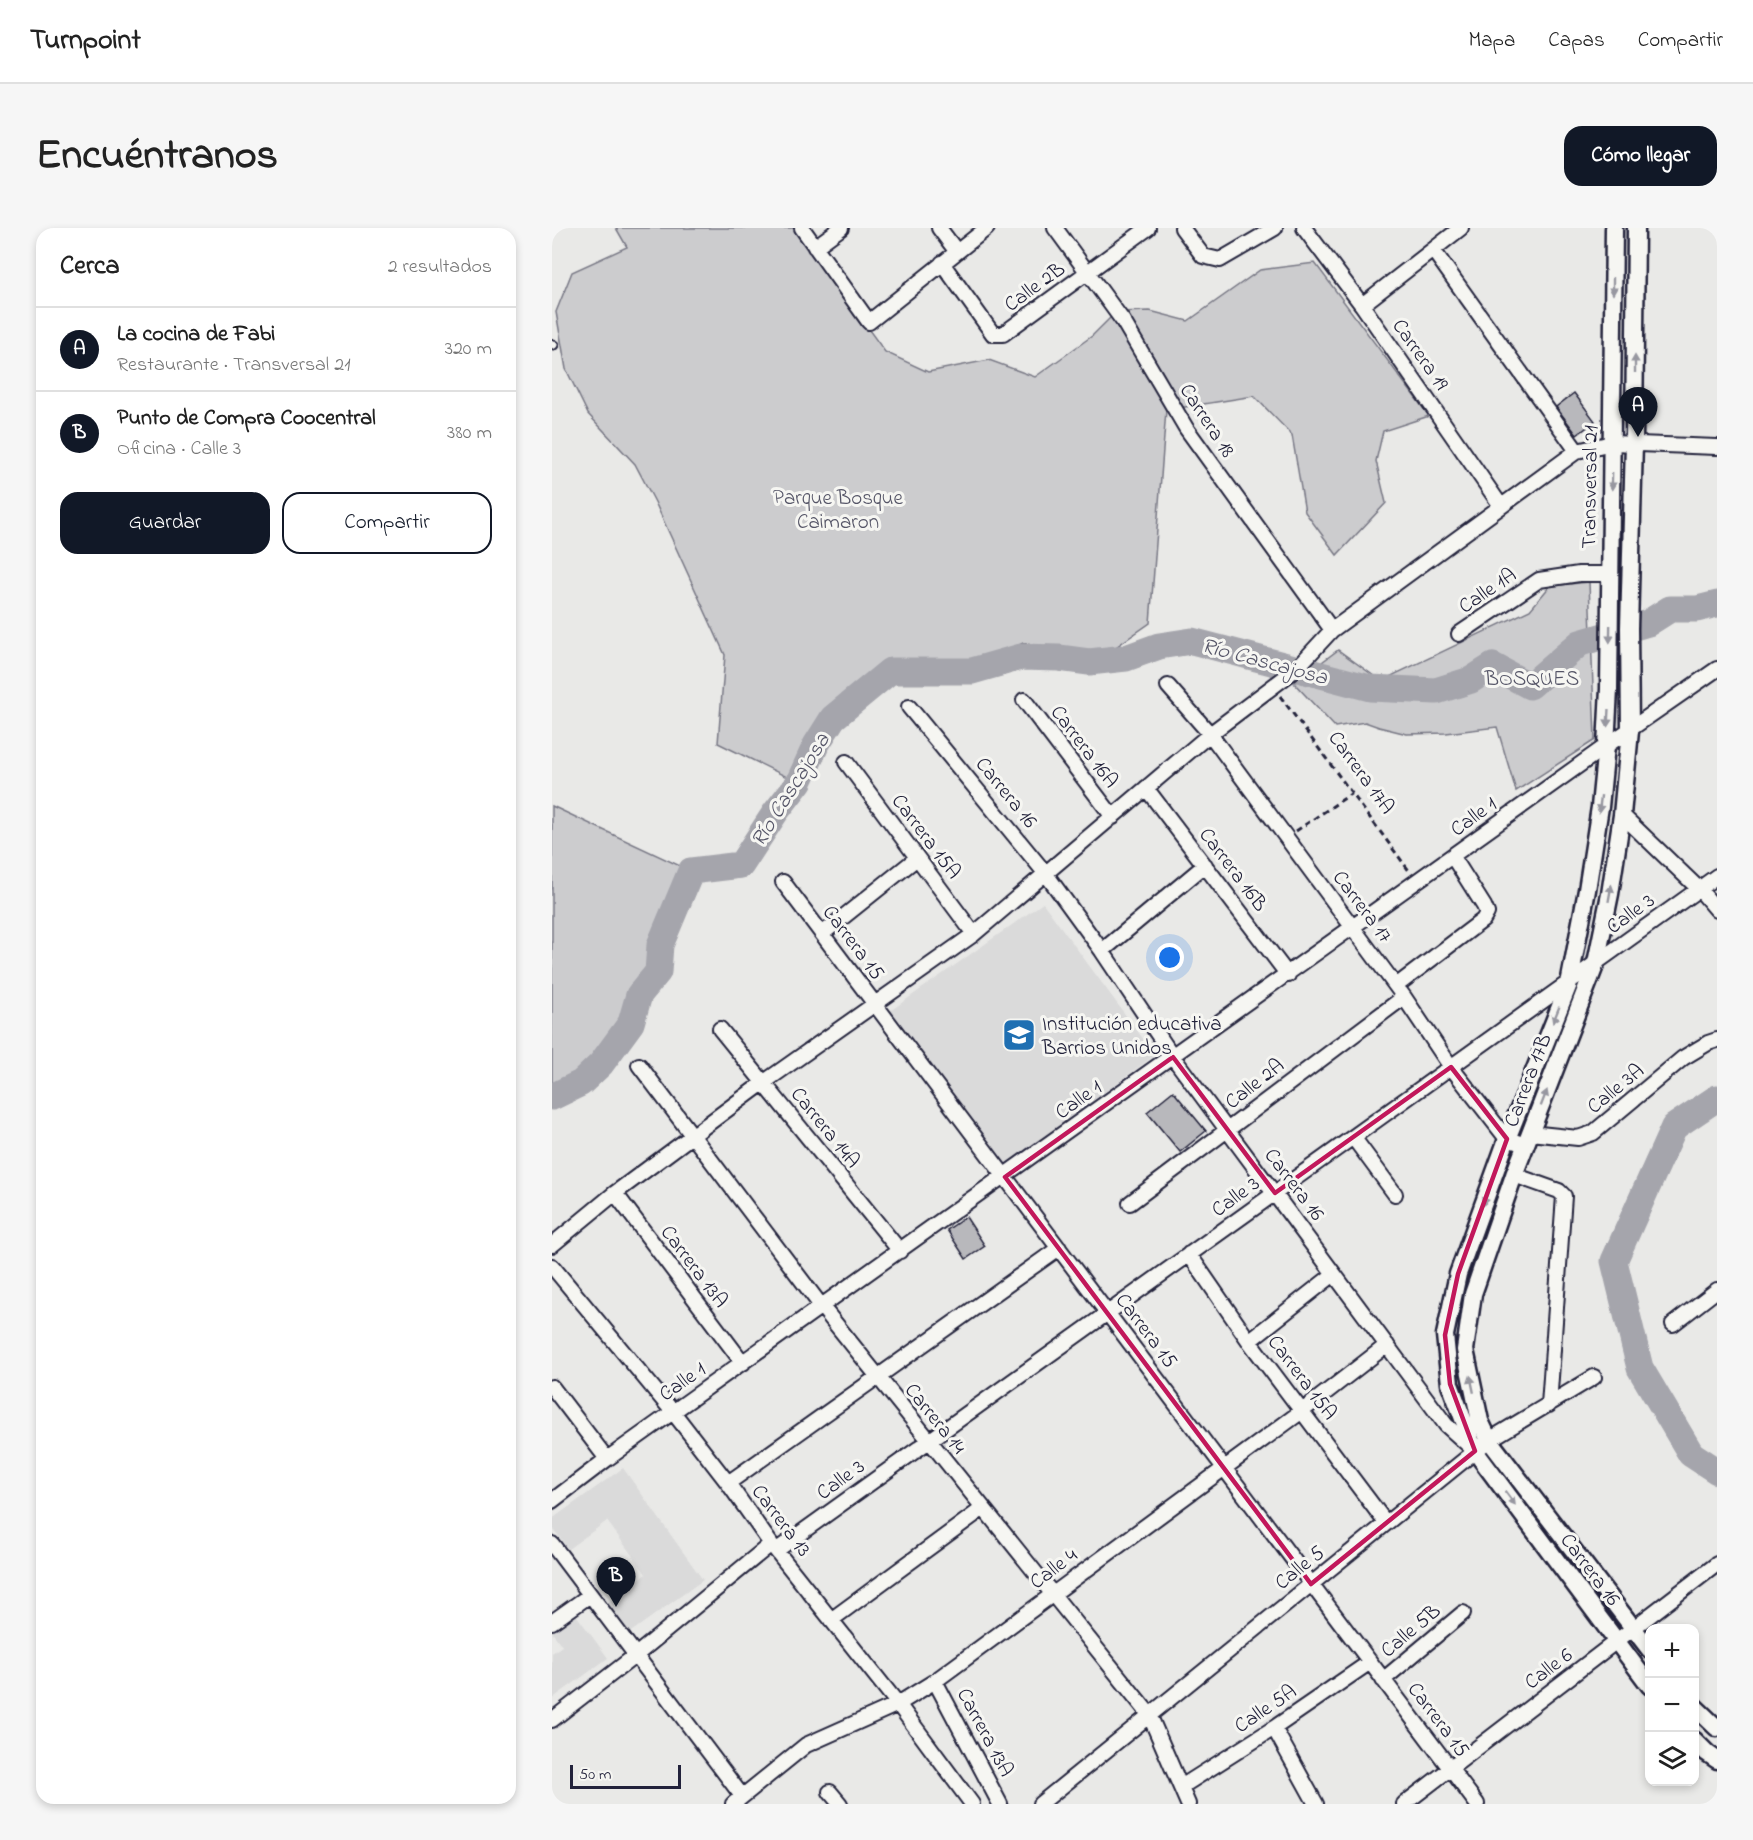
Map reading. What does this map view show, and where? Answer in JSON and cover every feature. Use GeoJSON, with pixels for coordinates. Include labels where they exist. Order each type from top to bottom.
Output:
{"type":"FeatureCollection","features":[{"type":"Feature","properties":{"kind":"street"},"geometry":{"type":"LineString","coordinates":[[802,228],[869,322],[987,228]]}},
{"type":"Feature","properties":{"kind":"street"},"geometry":{"type":"LineString","coordinates":[[815,247],[841,228]]}},
{"type":"Feature","properties":{"kind":"street"},"geometry":{"type":"LineString","coordinates":[[939,228],[957,252]]}},
{"type":"Feature","properties":{"kind":"street","name":"Carrera 18"},"geometry":{"type":"LineString","coordinates":[[1055,228],[1123,321],[1186,428],[1332,630]]}},
{"type":"Feature","properties":{"kind":"street","name":"Calle 2B"},"geometry":{"type":"LineString","coordinates":[[942,263],[993,334],[1003,334],[1148,228]]}},
{"type":"Feature","properties":{"kind":"street"},"geometry":{"type":"LineString","coordinates":[[1182,228],[1203,256],[1220,260],[1275,228]]}},
{"type":"Feature","properties":{"kind":"street","name":"Carrera 19"},"geometry":{"type":"LineString","coordinates":[[1304,228],[1362,305],[1501,506]]}},
{"type":"Feature","properties":{"kind":"street"},"geometry":{"type":"LineString","coordinates":[[1362,305],[1461,228]]}},
{"type":"Feature","properties":{"kind":"street","name":"Transversal 21"},"geometry":{"type":"LineString","coordinates":[[1606,746],[1611,576],[1614,228]]}},
{"type":"Feature","properties":{"kind":"street"},"geometry":{"type":"LineString","coordinates":[[1634,443],[1636,228]]}},
{"type":"Feature","properties":{"kind":"street"},"geometry":{"type":"LineString","coordinates":[[1433,250],[1577,451]]}},
{"type":"Feature","properties":{"kind":"street"},"geometry":{"type":"LineString","coordinates":[[552,1245],[615,1193],[763,1083],[974,934],[1210,734],[1296,669],[1332,630],[1577,451],[1612,443],[1717,447]]}},
{"type":"Feature","properties":{"kind":"street","name":"Carrera 17B"},"geometry":{"type":"LineString","coordinates":[[1489,1440],[1480,1421],[1465,1350],[1473,1294],[1514,1175],[1596,963],[1610,894],[1622,815],[1630,731],[1634,443]]}},
{"type":"Feature","properties":{"kind":"street","name":"Calle 1A"},"geometry":{"type":"LineString","coordinates":[[1459,634],[1539,580],[1579,574],[1611,576]]}},
{"type":"Feature","properties":{"kind":"street","name":"Calle 1"},"geometry":{"type":"LineString","coordinates":[[552,1501],[1606,746],[1717,669]]}},
{"type":"Feature","properties":{"kind":"street","name":"Carrera 17"},"geometry":{"type":"LineString","coordinates":[[1168,686],[1210,734],[1400,992],[1451,1067],[1507,1139]]}},
{"type":"Feature","properties":{"kind":"street","name":"Carrera 16A"},"geometry":{"type":"LineString","coordinates":[[1024,700],[1113,817]]}},
{"type":"Feature","properties":{"kind":"street","name":"Carrera 16"},"geometry":{"type":"LineString","coordinates":[[909,706],[1046,874],[1227,1131],[1446,1425],[1475,1451],[1645,1680]]}},
{"type":"Feature","properties":{"kind":"street","name":"Carrera 17B"},"geometry":{"type":"LineString","coordinates":[[1475,1451],[1450,1384],[1445,1335],[1458,1274],[1507,1139],[1569,984],[1600,807],[1606,746]]}},
{"type":"Feature","properties":{"kind":"street","name":"Carrera 15A"},"geometry":{"type":"LineString","coordinates":[[846,762],[974,934]]}},
{"type":"Feature","properties":{"kind":"street","name":"Carrera 16B"},"geometry":{"type":"LineString","coordinates":[[1146,788],[1288,975]]}},
{"type":"Feature","properties":{"kind":"street"},"geometry":{"type":"LineString","coordinates":[[1622,815],[1699,889],[1717,910]]}},
{"type":"Feature","properties":{"kind":"street","name":"Calle 2A"},"geometry":{"type":"LineString","coordinates":[[1130,1203],[1227,1131],[1400,992],[1483,920],[1487,913],[1484,906],[1453,857]]}},
{"type":"Feature","properties":{"kind":"street"},"geometry":{"type":"LineString","coordinates":[[822,934],[917,858]]}},
{"type":"Feature","properties":{"kind":"street"},"geometry":{"type":"LineString","coordinates":[[1102,951],[1204,865]]}},
{"type":"Feature","properties":{"kind":"street","name":"Calle 3"},"geometry":{"type":"LineString","coordinates":[[552,1720],[774,1547],[928,1442],[1717,876]]}},
{"type":"Feature","properties":{"kind":"street","name":"Carrera 15"},"geometry":{"type":"LineString","coordinates":[[783,882],[1476,1804]]}},
{"type":"Feature","properties":{"kind":"street","name":"Carrera 14A"},"geometry":{"type":"LineString","coordinates":[[720,1029],[900,1251]]}},
{"type":"Feature","properties":{"kind":"street","name":"Calle 3A"},"geometry":{"type":"LineString","coordinates":[[1528,1139],[1578,1138],[1593,1133],[1683,1058],[1717,1040]]}},
{"type":"Feature","properties":{"kind":"street","name":"Carrera 14"},"geometry":{"type":"LineString","coordinates":[[639,1065],[822,1307],[928,1442],[1149,1714],[1188,1804]]}},
{"type":"Feature","properties":{"kind":"street"},"geometry":{"type":"LineString","coordinates":[[1353,1137],[1395,1194]]}},
{"type":"Feature","properties":{"kind":"street"},"geometry":{"type":"LineString","coordinates":[[1507,1139],[1528,1139]]}},
{"type":"Feature","properties":{"kind":"street"},"geometry":{"type":"LineString","coordinates":[[1514,1175],[1558,1191],[1564,1196],[1549,1405]]}},
{"type":"Feature","properties":{"kind":"street","name":"Carrera 13A"},"geometry":{"type":"LineString","coordinates":[[615,1193],[743,1363]]}},
{"type":"Feature","properties":{"kind":"street"},"geometry":{"type":"LineString","coordinates":[[728,1483],[1059,1248]]}},
{"type":"Feature","properties":{"kind":"street","name":"Carrera 15A"},"geometry":{"type":"LineString","coordinates":[[1189,1254],[1249,1341],[1386,1523]]}},
{"type":"Feature","properties":{"kind":"street","name":"Carrera 13"},"geometry":{"type":"LineString","coordinates":[[552,1266],[674,1412],[774,1547],[898,1704],[972,1804]]}},
{"type":"Feature","properties":{"kind":"street"},"geometry":{"type":"LineString","coordinates":[[1249,1341],[1334,1274]]}},
{"type":"Feature","properties":{"kind":"street"},"geometry":{"type":"LineString","coordinates":[[1673,1324],[1717,1290]]}},
{"type":"Feature","properties":{"kind":"street","name":"Calle 4"},"geometry":{"type":"LineString","coordinates":[[737,1800],[806,1745],[898,1704],[935,1681],[1302,1411],[1387,1345]]}},
{"type":"Feature","properties":{"kind":"street","name":"Calle 5"},"geometry":{"type":"LineString","coordinates":[[1040,1804],[1489,1440],[1594,1377]]}},
{"type":"Feature","properties":{"kind":"street"},"geometry":{"type":"LineString","coordinates":[[552,1387],[607,1460]]}},
{"type":"Feature","properties":{"kind":"street","name":"Carrera 16"},"geometry":{"type":"LineString","coordinates":[[1489,1440],[1645,1644]]}},
{"type":"Feature","properties":{"kind":"street"},"geometry":{"type":"LineString","coordinates":[[831,1620],[982,1509]]}},
{"type":"Feature","properties":{"kind":"street"},"geometry":{"type":"LineString","coordinates":[[552,1544],[636,1655],[737,1800]]}},
{"type":"Feature","properties":{"kind":"street","name":"Calle 6"},"geometry":{"type":"LineString","coordinates":[[1404,1804],[1717,1564]]}},
{"type":"Feature","properties":{"kind":"street"},"geometry":{"type":"LineString","coordinates":[[552,1622],[590,1595]]}},
{"type":"Feature","properties":{"kind":"street","name":"Calle 5B"},"geometry":{"type":"LineString","coordinates":[[1383,1680],[1463,1613]]}},
{"type":"Feature","properties":{"kind":"street","name":"Calle 5A"},"geometry":{"type":"LineString","coordinates":[[1181,1787],[1274,1728],[1370,1662]]}},
{"type":"Feature","properties":{"kind":"street","name":"Carrera 13A"},"geometry":{"type":"LineString","coordinates":[[935,1681],[1000,1804]]}},
{"type":"Feature","properties":{"kind":"street"},"geometry":{"type":"LineString","coordinates":[[1699,1710],[1717,1728]]}},
{"type":"Feature","properties":{"kind":"street"},"geometry":{"type":"LineString","coordinates":[[1274,1728],[1316,1804]]}},
{"type":"Feature","properties":{"kind":"street"},"geometry":{"type":"LineString","coordinates":[[1699,1744],[1717,1760]]}},
{"type":"Feature","properties":{"kind":"street"},"geometry":{"type":"LineString","coordinates":[[830,1792],[840,1804]]}},
{"type":"Feature","properties":{"kind":"path","name":"Carrera 17A"},"geometry":{"type":"LineString","coordinates":[[1274,687],[1417,882]]}},
{"type":"Feature","properties":{"kind":"path"},"geometry":{"type":"LineString","coordinates":[[1285,838],[1352,794]]}},
{"type":"Feature","properties":{"kind":"highlighted area"},"geometry":{"type":"Polygon","coordinates":[[[1173,1057],[1275,1193],[1451,1067],[1507,1139],[1458,1274],[1445,1335],[1450,1384],[1475,1451],[1311,1584],[1005,1177],[1173,1057]]]}},
{"type":"Feature","properties":{"kind":"shaded area","name":"Institución educativa Barrios Unidos"},"geometry":{"type":"Polygon","coordinates":[[[1043,903],[1155,1055],[1001,1168],[883,1016],[1043,903]]]}},
{"type":"Feature","properties":{"kind":"shaded area"},"geometry":{"type":"Polygon","coordinates":[[[623,1468],[703,1580],[628,1634],[606,1604],[646,1574],[607,1521],[568,1549],[552,1527],[552,1519],[623,1468]]]}},
{"type":"Feature","properties":{"kind":"shaded area"},"geometry":{"type":"Polygon","coordinates":[[[574,1612],[608,1658],[552,1699],[552,1653],[562,1646],[552,1632],[574,1612]]]}},
{"type":"Feature","properties":{"kind":"green space","name":"Parque Bosque Caimaron"},"geometry":{"type":"Polygon","coordinates":[[[616,228],[795,228],[885,352],[928,372],[989,360],[1035,377],[1092,336],[1116,312],[1150,311],[1188,321],[1260,270],[1315,263],[1429,416],[1383,431],[1376,461],[1386,503],[1337,555],[1305,512],[1292,435],[1254,396],[1166,410],[1150,623],[1097,660],[1023,643],[977,665],[885,664],[868,685],[829,714],[797,782],[718,743],[725,655],[655,502],[635,464],[588,414],[566,369],[556,312],[572,272],[627,247],[616,228]]]}},
{"type":"Feature","properties":{"kind":"green space","name":"BOSQUES"},"geometry":{"type":"Polygon","coordinates":[[[1589,582],[1595,740],[1516,791],[1497,727],[1446,733],[1407,734],[1365,722],[1335,727],[1294,683],[1338,650],[1381,681],[1530,610],[1550,586],[1589,582]]]}},
{"type":"Feature","properties":{"kind":"green space"},"geometry":{"type":"Polygon","coordinates":[[[552,806],[691,871],[660,945],[658,972],[639,995],[631,1023],[601,1064],[581,1083],[552,1097],[552,806]]]}},
{"type":"Feature","properties":{"kind":"building"},"geometry":{"type":"Polygon","coordinates":[[[1574,393],[1595,421],[1577,435],[1556,407],[1574,393]]]}},
{"type":"Feature","properties":{"kind":"building"},"geometry":{"type":"Polygon","coordinates":[[[1173,1091],[1206,1131],[1180,1152],[1147,1112],[1173,1091]]]}},
{"type":"Feature","properties":{"kind":"building"},"geometry":{"type":"Polygon","coordinates":[[[966,1217],[985,1246],[966,1259],[947,1230],[966,1217]]]}},
{"type":"Feature","properties":{"kind":"waterway","name":"Río Cascajosa"},"geometry":{"type":"LineString","coordinates":[[552,1097],[581,1083],[601,1064],[631,1023],[639,995],[658,972],[660,945],[691,871],[741,865],[775,813],[799,782],[816,745],[833,718],[890,671],[972,671],[1021,657],[1089,662],[1126,658],[1159,646],[1192,641],[1370,688],[1436,691],[1471,680],[1493,666],[1530,686],[1580,643],[1648,623],[1670,609],[1697,609],[1717,604]]}},
{"type":"Feature","properties":{"kind":"waterway"},"geometry":{"type":"LineString","coordinates":[[1717,1098],[1674,1127],[1614,1261],[1640,1368],[1691,1454],[1717,1471]]}},
{"type":"Feature","properties":{"kind":"place","name":"La cocina de Fabi"},"geometry":{"type":"Point","coordinates":[1638,437]}},
{"type":"Feature","properties":{"kind":"place","name":"Institución educativa Barrios Unidos"},"geometry":{"type":"Point","coordinates":[1019,1035]}},
{"type":"Feature","properties":{"kind":"place","name":"Punto de Compra Coocentral"},"geometry":{"type":"Point","coordinates":[616,1607]}}]}
